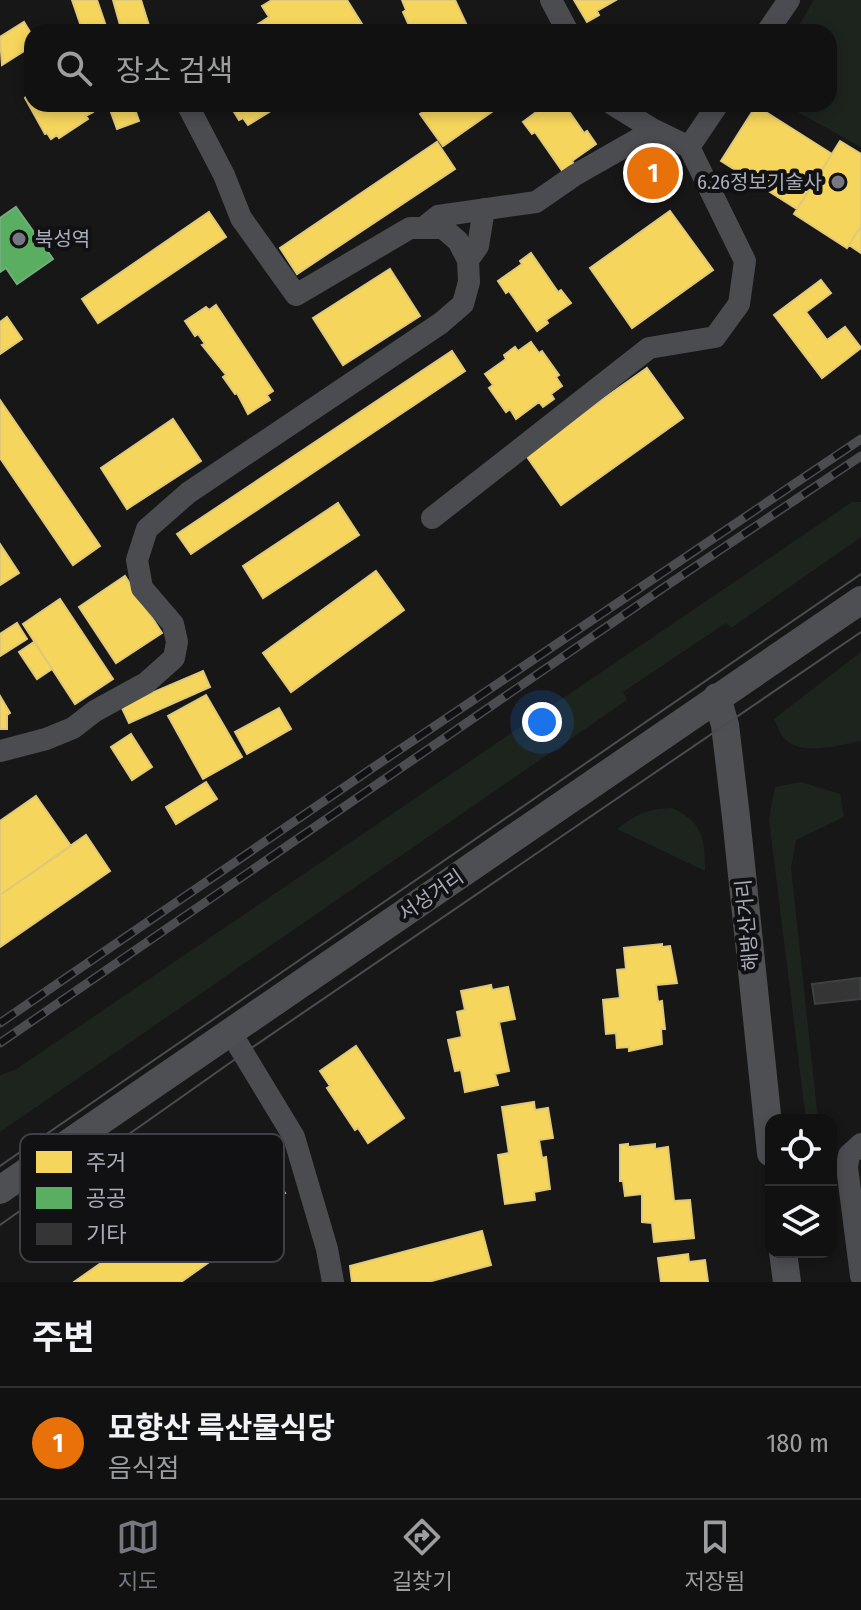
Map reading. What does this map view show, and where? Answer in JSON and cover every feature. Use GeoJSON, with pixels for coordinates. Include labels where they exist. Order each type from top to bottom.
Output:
{"type":"FeatureCollection","features":[{"type":"Feature","properties":{"kind":"main road","name":"서성거리"},"geometry":{"type":"LineString","coordinates":[[82,1134],[861,600]]}},
{"type":"Feature","properties":{"kind":"main road","name":"해방산거리"},"geometry":{"type":"LineString","coordinates":[[717,697],[725,725],[767,1114]]}},
{"type":"Feature","properties":{"kind":"main road","name":"서성거리"},"geometry":{"type":"LineString","coordinates":[[0,1190],[20,1176]]}},
{"type":"Feature","properties":{"kind":"main road"},"geometry":{"type":"LineString","coordinates":[[784,1258],[787,1282]]}},
{"type":"Feature","properties":{"kind":"street"},"geometry":{"type":"LineString","coordinates":[[551,0],[564,24]]}},
{"type":"Feature","properties":{"kind":"street"},"geometry":{"type":"LineString","coordinates":[[772,24],[784,2]]}},
{"type":"Feature","properties":{"kind":"street"},"geometry":{"type":"LineString","coordinates":[[0,751],[73,728],[95,711],[146,683],[174,658],[177,642],[173,624],[142,588],[137,560],[147,529],[188,493],[441,323],[463,304],[469,282],[468,260],[458,241],[443,228],[410,228],[296,295],[241,218],[224,175],[191,112]]}},
{"type":"Feature","properties":{"kind":"street"},"geometry":{"type":"LineString","coordinates":[[432,518],[649,348],[715,337],[739,304],[745,261],[689,147],[625,112]]}},
{"type":"Feature","properties":{"kind":"street"},"geometry":{"type":"LineString","coordinates":[[689,147],[713,112]]}},
{"type":"Feature","properties":{"kind":"street"},"geometry":{"type":"LineString","coordinates":[[422,228],[438,216],[536,202],[575,175],[654,130]]}},
{"type":"Feature","properties":{"kind":"street"},"geometry":{"type":"LineString","coordinates":[[468,260],[478,246],[484,209]]}},
{"type":"Feature","properties":{"kind":"street"},"geometry":{"type":"LineString","coordinates":[[231,1033],[294,1137],[327,1249],[333,1282]]}},
{"type":"Feature","properties":{"kind":"street"},"geometry":{"type":"LineString","coordinates":[[861,1144],[849,1155],[847,1167],[861,1276]]}},
{"type":"Feature","properties":{"kind":"shaded area"},"geometry":{"type":"Polygon","coordinates":[[[814,0],[861,0],[861,147],[798,112],[837,112],[837,24],[800,24],[814,0]]]}},
{"type":"Feature","properties":{"kind":"shaded area"},"geometry":{"type":"Polygon","coordinates":[[[852,502],[861,502],[861,537],[731,628],[726,623],[623,692],[627,700],[0,1132],[0,1075],[15,1070],[852,502]]]}},
{"type":"Feature","properties":{"kind":"shaded area"},"geometry":{"type":"Polygon","coordinates":[[[861,652],[861,741],[819,748],[798,747],[789,743],[774,719],[861,652]]]}},
{"type":"Feature","properties":{"kind":"shaded area"},"geometry":{"type":"Polygon","coordinates":[[[801,782],[840,794],[844,817],[796,840],[791,868],[817,1114],[805,1114],[769,819],[775,787],[801,782]]]}},
{"type":"Feature","properties":{"kind":"shaded area"},"geometry":{"type":"Polygon","coordinates":[[[672,808],[690,819],[700,833],[705,871],[617,829],[643,813],[672,808]]]}},
{"type":"Feature","properties":{"kind":"building: 주거"},"geometry":{"type":"Polygon","coordinates":[[[72,0],[97,0],[105,24],[80,24],[72,0]]]}},
{"type":"Feature","properties":{"kind":"building: 주거"},"geometry":{"type":"Polygon","coordinates":[[[113,0],[141,0],[148,24],[120,24],[113,0]]]}},
{"type":"Feature","properties":{"kind":"building: 주거"},"geometry":{"type":"Polygon","coordinates":[[[272,0],[347,0],[362,24],[258,24],[269,17],[262,6],[272,0]]]}},
{"type":"Feature","properties":{"kind":"building: 주거"},"geometry":{"type":"Polygon","coordinates":[[[402,0],[455,0],[466,24],[408,24],[403,12],[406,10],[402,0]]]}},
{"type":"Feature","properties":{"kind":"building: 주거"},"geometry":{"type":"Polygon","coordinates":[[[574,0],[616,0],[597,11],[599,15],[587,22],[574,0]]]}},
{"type":"Feature","properties":{"kind":"building: 주거"},"geometry":{"type":"Polygon","coordinates":[[[25,24],[24,51],[2,65],[0,37],[25,24]]]}},
{"type":"Feature","properties":{"kind":"building: 주거"},"geometry":{"type":"Polygon","coordinates":[[[33,112],[93,112],[86,116],[88,119],[59,138],[57,135],[51,139],[33,112]]]}},
{"type":"Feature","properties":{"kind":"building: 주거"},"geometry":{"type":"Polygon","coordinates":[[[111,112],[136,112],[139,121],[117,129],[111,112]]]}},
{"type":"Feature","properties":{"kind":"building: 주거"},"geometry":{"type":"Polygon","coordinates":[[[234,112],[269,112],[248,125],[243,118],[239,120],[234,112]]]}},
{"type":"Feature","properties":{"kind":"building: 주거"},"geometry":{"type":"Polygon","coordinates":[[[423,112],[492,112],[443,146],[420,114],[423,112]]]}},
{"type":"Feature","properties":{"kind":"building: 주거"},"geometry":{"type":"Polygon","coordinates":[[[536,112],[570,112],[596,144],[572,161],[574,164],[563,172],[535,132],[532,134],[523,122],[536,112]]]}},
{"type":"Feature","properties":{"kind":"building: 주거"},"geometry":{"type":"Polygon","coordinates":[[[752,112],[766,112],[832,154],[797,209],[721,161],[752,112]]]}},
{"type":"Feature","properties":{"kind":"building: 주거","name":"6.26정보기술사"},"geometry":{"type":"Polygon","coordinates":[[[840,141],[861,154],[861,226],[847,248],[794,214],[840,141]]]}},
{"type":"Feature","properties":{"kind":"building: 주거"},"geometry":{"type":"Polygon","coordinates":[[[437,142],[455,169],[297,274],[280,248],[437,142]]]}},
{"type":"Feature","properties":{"kind":"building: 주거"},"geometry":{"type":"Polygon","coordinates":[[[670,211],[713,270],[632,328],[590,268],[670,211]]]}},
{"type":"Feature","properties":{"kind":"building: 주거"},"geometry":{"type":"Polygon","coordinates":[[[209,212],[226,237],[98,323],[82,299],[209,212]]]}},
{"type":"Feature","properties":{"kind":"building: 주거"},"geometry":{"type":"Polygon","coordinates":[[[861,226],[861,253],[849,245],[861,226]]]}},
{"type":"Feature","properties":{"kind":"building: 주거"},"geometry":{"type":"Polygon","coordinates":[[[531,253],[558,292],[561,290],[571,303],[546,320],[548,323],[537,331],[509,291],[506,293],[498,281],[522,264],[520,261],[531,253]]]}},
{"type":"Feature","properties":{"kind":"building: 주거"},"geometry":{"type":"Polygon","coordinates":[[[390,269],[420,316],[343,365],[313,318],[390,269]]]}},
{"type":"Feature","properties":{"kind":"building: 주거"},"geometry":{"type":"Polygon","coordinates":[[[821,280],[831,293],[806,312],[827,340],[845,327],[861,348],[822,378],[774,315],[821,280]]]}},
{"type":"Feature","properties":{"kind":"building: 주거"},"geometry":{"type":"Polygon","coordinates":[[[216,305],[273,391],[267,395],[270,400],[248,414],[237,393],[223,377],[226,375],[202,345],[205,344],[185,321],[206,307],[209,310],[216,305]]]}},
{"type":"Feature","properties":{"kind":"building: 주거"},"geometry":{"type":"Polygon","coordinates":[[[7,317],[22,339],[0,354],[0,322],[7,317]]]}},
{"type":"Feature","properties":{"kind":"building: 주거"},"geometry":{"type":"Polygon","coordinates":[[[531,342],[539,353],[542,351],[559,375],[556,377],[562,386],[551,394],[554,399],[543,407],[539,402],[516,419],[510,409],[506,412],[489,388],[493,385],[485,374],[506,359],[504,355],[515,347],[518,351],[531,342]]]}},
{"type":"Feature","properties":{"kind":"building: 주거"},"geometry":{"type":"Polygon","coordinates":[[[452,351],[465,371],[191,554],[177,534],[452,351]]]}},
{"type":"Feature","properties":{"kind":"building: 주거"},"geometry":{"type":"Polygon","coordinates":[[[647,368],[683,418],[561,505],[525,454],[647,368]]]}},
{"type":"Feature","properties":{"kind":"building: 주거"},"geometry":{"type":"Polygon","coordinates":[[[0,400],[100,546],[73,565],[0,458],[0,400]]]}},
{"type":"Feature","properties":{"kind":"building: 주거"},"geometry":{"type":"Polygon","coordinates":[[[173,419],[201,461],[127,509],[101,468],[173,419]]]}},
{"type":"Feature","properties":{"kind":"building: 주거"},"geometry":{"type":"Polygon","coordinates":[[[338,503],[359,535],[263,598],[243,566],[338,503]]]}},
{"type":"Feature","properties":{"kind":"building: 주거"},"geometry":{"type":"Polygon","coordinates":[[[0,544],[19,573],[0,585],[0,544]]]}},
{"type":"Feature","properties":{"kind":"building: 주거"},"geometry":{"type":"Polygon","coordinates":[[[376,571],[404,610],[291,692],[263,653],[376,571]]]}},
{"type":"Feature","properties":{"kind":"building: 주거"},"geometry":{"type":"Polygon","coordinates":[[[125,576],[162,633],[116,663],[79,607],[125,576]]]}},
{"type":"Feature","properties":{"kind":"building: 주거"},"geometry":{"type":"Polygon","coordinates":[[[60,599],[113,679],[75,704],[23,624],[60,599]]]}},
{"type":"Feature","properties":{"kind":"building: 주거"},"geometry":{"type":"Polygon","coordinates":[[[17,623],[27,639],[0,656],[0,634],[17,623]]]}},
{"type":"Feature","properties":{"kind":"building: 주거"},"geometry":{"type":"Polygon","coordinates":[[[34,642],[52,669],[37,679],[19,652],[34,642]]]}},
{"type":"Feature","properties":{"kind":"building: 주거"},"geometry":{"type":"Polygon","coordinates":[[[203,671],[210,687],[129,723],[121,706],[203,671]]]}},
{"type":"Feature","properties":{"kind":"building: 주거"},"geometry":{"type":"Polygon","coordinates":[[[206,695],[242,757],[203,779],[168,716],[206,695]]]}},
{"type":"Feature","properties":{"kind":"building: 주거"},"geometry":{"type":"Polygon","coordinates":[[[0,696],[10,713],[7,715],[7,729],[0,729],[0,696]]]}},
{"type":"Feature","properties":{"kind":"building: 주거"},"geometry":{"type":"Polygon","coordinates":[[[279,708],[291,729],[247,754],[235,732],[279,708]]]}},
{"type":"Feature","properties":{"kind":"building: 주거"},"geometry":{"type":"Polygon","coordinates":[[[131,734],[152,767],[132,780],[111,747],[131,734]]]}},
{"type":"Feature","properties":{"kind":"building: 주거"},"geometry":{"type":"Polygon","coordinates":[[[206,782],[217,799],[176,824],[166,807],[206,782]]]}},
{"type":"Feature","properties":{"kind":"building: 주거"},"geometry":{"type":"Polygon","coordinates":[[[36,796],[71,846],[0,895],[0,821],[36,796]]]}},
{"type":"Feature","properties":{"kind":"building: 주거"},"geometry":{"type":"Polygon","coordinates":[[[86,835],[110,871],[0,947],[0,895],[86,835]]]}},
{"type":"Feature","properties":{"kind":"building: 주거"},"geometry":{"type":"Polygon","coordinates":[[[662,944],[662,947],[670,946],[677,983],[656,985],[658,1002],[662,1001],[665,1029],[661,1029],[662,1044],[629,1051],[629,1047],[617,1048],[616,1033],[606,1034],[603,1000],[620,998],[617,970],[626,969],[624,948],[662,944]]]}},
{"type":"Feature","properties":{"kind":"building: 주거"},"geometry":{"type":"Polygon","coordinates":[[[491,985],[492,990],[508,987],[515,1019],[499,1022],[509,1071],[495,1074],[498,1085],[465,1092],[461,1070],[455,1071],[448,1040],[462,1037],[457,1012],[465,1010],[461,991],[491,985]]]}},
{"type":"Feature","properties":{"kind":"building: 주거"},"geometry":{"type":"Polygon","coordinates":[[[356,1046],[404,1118],[368,1143],[358,1128],[355,1130],[327,1088],[330,1086],[320,1071],[356,1046]]]}},
{"type":"Feature","properties":{"kind":"building: 주거"},"geometry":{"type":"Polygon","coordinates":[[[534,1102],[535,1110],[548,1108],[553,1138],[539,1140],[542,1158],[546,1157],[550,1189],[534,1192],[535,1200],[505,1204],[498,1155],[509,1153],[502,1107],[534,1102]]]}},
{"type":"Feature","properties":{"kind":"building: 주거"},"geometry":{"type":"Polygon","coordinates":[[[628,1144],[628,1147],[655,1144],[655,1149],[668,1147],[674,1201],[690,1200],[694,1238],[654,1242],[652,1223],[642,1222],[642,1194],[625,1196],[623,1181],[620,1181],[620,1145],[628,1144]]]}},
{"type":"Feature","properties":{"kind":"building: 주거"},"geometry":{"type":"Polygon","coordinates":[[[482,1231],[491,1265],[428,1282],[352,1282],[350,1266],[482,1231]]]}},
{"type":"Feature","properties":{"kind":"building: 주거"},"geometry":{"type":"Polygon","coordinates":[[[688,1254],[689,1262],[705,1260],[708,1282],[661,1282],[658,1258],[688,1254]]]}},
{"type":"Feature","properties":{"kind":"building: 주거"},"geometry":{"type":"Polygon","coordinates":[[[102,1262],[209,1262],[181,1282],[74,1282],[102,1262]]]}},
{"type":"Feature","properties":{"kind":"building: 공공","name":"북성역"},"geometry":{"type":"Polygon","coordinates":[[[16,207],[53,259],[17,284],[6,268],[0,272],[0,218],[16,207]]]}},
{"type":"Feature","properties":{"kind":"building: 기타"},"geometry":{"type":"Polygon","coordinates":[[[860,978],[861,999],[815,1004],[812,984],[860,978]]]}},
{"type":"Feature","properties":{"kind":"tram line"},"geometry":{"type":"LineString","coordinates":[[47,1134],[861,574]]}},
{"type":"Feature","properties":{"kind":"tram line"},"geometry":{"type":"LineString","coordinates":[[129,1134],[861,632]]}},
{"type":"Feature","properties":{"kind":"tram line"},"geometry":{"type":"LineString","coordinates":[[0,1166],[20,1152]]}},
{"type":"Feature","properties":{"kind":"tram line"},"geometry":{"type":"LineString","coordinates":[[0,1225],[20,1211]]}},
{"type":"Feature","properties":{"kind":"railway"},"geometry":{"type":"LineString","coordinates":[[0,1023],[861,439]]}},
{"type":"Feature","properties":{"kind":"railway"},"geometry":{"type":"LineString","coordinates":[[0,1043],[666,586],[861,456]]}},
{"type":"Feature","properties":{"kind":"place","name":"묘향산 륵산물식당"},"geometry":{"type":"Point","coordinates":[653,173]}},
{"type":"Feature","properties":{"kind":"place","name":"6.26정보기술사"},"geometry":{"type":"Point","coordinates":[838,182]}},
{"type":"Feature","properties":{"kind":"place","name":"북성역"},"geometry":{"type":"Point","coordinates":[19,239]}}]}
